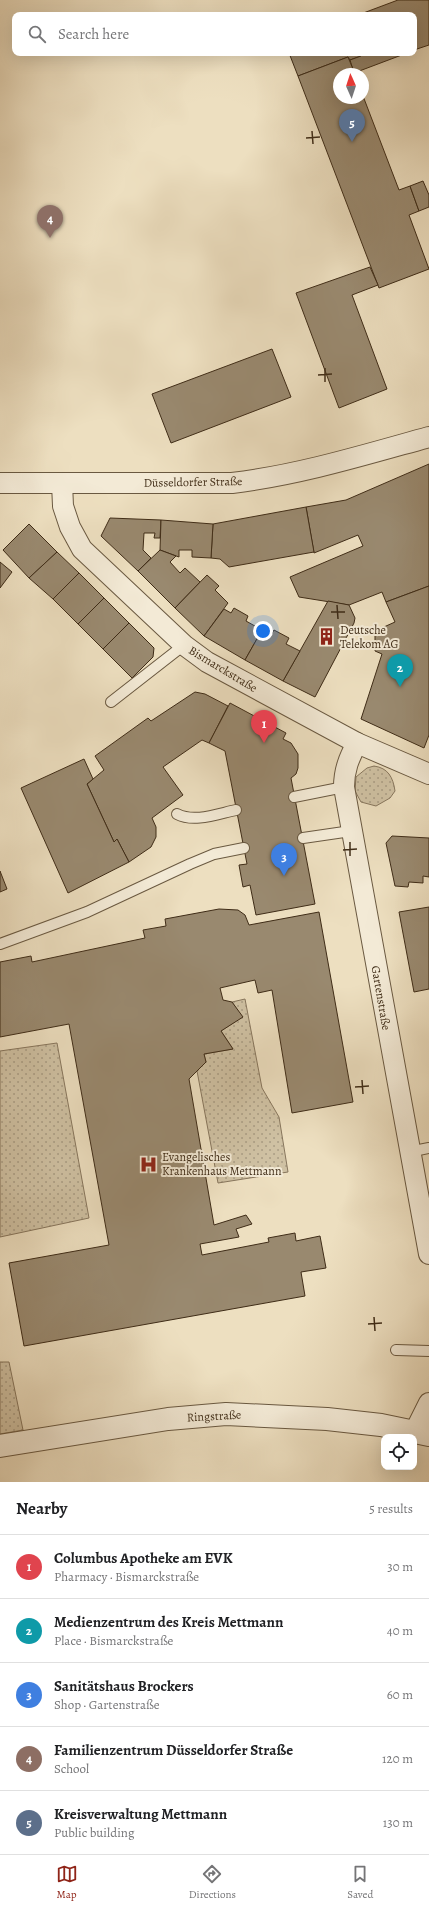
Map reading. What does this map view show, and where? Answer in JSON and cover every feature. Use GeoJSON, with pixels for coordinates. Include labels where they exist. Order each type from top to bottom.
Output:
{"type":"FeatureCollection","features":[{"type":"Feature","properties":{"kind":"street","name":"Düsseldorfer Straße"},"geometry":{"type":"LineString","coordinates":[[0,483],[211,483],[259,480],[323,467],[429,437]]}},
{"type":"Feature","properties":{"kind":"street","name":"Bismarckstraße"},"geometry":{"type":"LineString","coordinates":[[62,483],[63,506],[70,527],[82,549],[184,645],[207,662],[357,743],[429,774]]}},
{"type":"Feature","properties":{"kind":"street","name":"Gartenstraße"},"geometry":{"type":"LineString","coordinates":[[357,743],[348,759],[344,773],[344,787],[409,1152],[429,1254]]}},
{"type":"Feature","properties":{"kind":"street"},"geometry":{"type":"LineString","coordinates":[[422,1433],[429,1403]]}},
{"type":"Feature","properties":{"kind":"street","name":"Ringstraße"},"geometry":{"type":"LineString","coordinates":[[0,1446],[145,1422],[226,1414],[327,1419],[422,1433]]}},
{"type":"Feature","properties":{"kind":"lane"},"geometry":{"type":"LineString","coordinates":[[111,702],[184,645]]}},
{"type":"Feature","properties":{"kind":"lane"},"geometry":{"type":"LineString","coordinates":[[294,797],[344,787]]}},
{"type":"Feature","properties":{"kind":"lane"},"geometry":{"type":"LineString","coordinates":[[177,814],[185,818],[192,818],[236,810]]}},
{"type":"Feature","properties":{"kind":"lane"},"geometry":{"type":"LineString","coordinates":[[302,838],[351,831]]}},
{"type":"Feature","properties":{"kind":"lane"},"geometry":{"type":"LineString","coordinates":[[0,944],[87,912],[214,854],[244,848]]}},
{"type":"Feature","properties":{"kind":"lane"},"geometry":{"type":"LineString","coordinates":[[409,1152],[429,1148]]}},
{"type":"Feature","properties":{"kind":"lane"},"geometry":{"type":"LineString","coordinates":[[396,1350],[429,1350]]}},
{"type":"Feature","properties":{"kind":"shaded area"},"geometry":{"type":"Polygon","coordinates":[[[374,766],[383,769],[389,774],[393,781],[395,791],[390,798],[376,806],[361,802],[355,791],[356,777],[367,768],[374,766]]]}},
{"type":"Feature","properties":{"kind":"shaded area"},"geometry":{"type":"Polygon","coordinates":[[[245,999],[262,1088],[279,1117],[288,1172],[218,1183],[197,1071],[206,1062],[204,1054],[233,1049],[221,1031],[242,1017],[232,1002],[245,999]]]}},
{"type":"Feature","properties":{"kind":"shaded area"},"geometry":{"type":"Polygon","coordinates":[[[57,1043],[89,1218],[0,1237],[0,1051],[57,1043]]]}},
{"type":"Feature","properties":{"kind":"shaded area"},"geometry":{"type":"Polygon","coordinates":[[[0,1362],[9,1362],[23,1430],[0,1434],[0,1362]]]}},
{"type":"Feature","properties":{"kind":"building"},"geometry":{"type":"Polygon","coordinates":[[[398,0],[429,0],[429,45],[417,49],[417,12],[366,12],[398,0]]]}},
{"type":"Feature","properties":{"kind":"building"},"geometry":{"type":"Polygon","coordinates":[[[290,56],[361,56],[350,60],[348,57],[298,76],[290,56]]]}},
{"type":"Feature","properties":{"kind":"building"},"geometry":{"type":"Polygon","coordinates":[[[361,56],[399,56],[367,68],[352,68],[350,60],[361,56]]]}},
{"type":"Feature","properties":{"kind":"building"},"geometry":{"type":"Polygon","coordinates":[[[348,57],[353,68],[333,68],[333,104],[366,104],[399,190],[410,186],[419,211],[409,215],[429,269],[379,288],[298,76],[348,57]]]}},
{"type":"Feature","properties":{"kind":"building"},"geometry":{"type":"Polygon","coordinates":[[[423,181],[429,195],[429,207],[419,211],[410,186],[423,181]]]}},
{"type":"Feature","properties":{"kind":"building"},"geometry":{"type":"Polygon","coordinates":[[[370,267],[378,285],[352,295],[387,389],[339,408],[296,293],[370,267]]]}},
{"type":"Feature","properties":{"kind":"building"},"geometry":{"type":"Polygon","coordinates":[[[272,349],[291,397],[171,443],[152,394],[272,349]]]}},
{"type":"Feature","properties":{"kind":"building"},"geometry":{"type":"Polygon","coordinates":[[[429,464],[429,586],[386,602],[382,592],[349,605],[299,597],[290,577],[363,546],[358,535],[314,553],[306,507],[346,500],[429,464]]]}},
{"type":"Feature","properties":{"kind":"building"},"geometry":{"type":"Polygon","coordinates":[[[306,507],[314,552],[229,567],[220,559],[211,558],[213,524],[306,507]]]}},
{"type":"Feature","properties":{"kind":"building"},"geometry":{"type":"Polygon","coordinates":[[[110,518],[161,520],[160,538],[154,538],[155,533],[144,533],[143,550],[151,558],[138,571],[101,536],[110,518]]]}},
{"type":"Feature","properties":{"kind":"building"},"geometry":{"type":"Polygon","coordinates":[[[161,520],[213,524],[211,558],[192,557],[192,550],[179,550],[179,557],[160,550],[161,520]]]}},
{"type":"Feature","properties":{"kind":"building"},"geometry":{"type":"Polygon","coordinates":[[[29,524],[57,552],[29,578],[3,550],[29,524]]]}},
{"type":"Feature","properties":{"kind":"building"},"geometry":{"type":"Polygon","coordinates":[[[160,550],[176,556],[170,562],[180,573],[185,568],[200,582],[175,608],[138,571],[160,550]]]}},
{"type":"Feature","properties":{"kind":"building"},"geometry":{"type":"Polygon","coordinates":[[[57,552],[79,573],[53,599],[29,578],[57,552]]]}},
{"type":"Feature","properties":{"kind":"building"},"geometry":{"type":"Polygon","coordinates":[[[0,562],[12,572],[0,588],[0,562]]]}},
{"type":"Feature","properties":{"kind":"building"},"geometry":{"type":"Polygon","coordinates":[[[79,573],[104,598],[78,624],[53,599],[79,573]]]}},
{"type":"Feature","properties":{"kind":"building"},"geometry":{"type":"Polygon","coordinates":[[[207,575],[219,586],[215,590],[228,603],[204,636],[175,608],[207,575]]]}},
{"type":"Feature","properties":{"kind":"building"},"geometry":{"type":"Polygon","coordinates":[[[429,586],[429,735],[424,748],[361,719],[382,654],[375,651],[375,631],[395,622],[386,602],[429,586]]]}},
{"type":"Feature","properties":{"kind":"building"},"geometry":{"type":"Polygon","coordinates":[[[104,598],[129,623],[103,649],[78,624],[104,598]]]}},
{"type":"Feature","properties":{"kind":"building","name":"Deutsche Telekom AG"},"geometry":{"type":"Polygon","coordinates":[[[328,601],[349,605],[355,618],[354,623],[315,697],[283,681],[328,601]]]}},
{"type":"Feature","properties":{"kind":"building"},"geometry":{"type":"Polygon","coordinates":[[[234,608],[248,616],[246,621],[262,630],[245,660],[204,636],[224,609],[231,613],[234,608]]]}},
{"type":"Feature","properties":{"kind":"building"},"geometry":{"type":"Polygon","coordinates":[[[129,623],[154,648],[153,657],[132,678],[103,649],[129,623]]]}},
{"type":"Feature","properties":{"kind":"building"},"geometry":{"type":"Polygon","coordinates":[[[262,630],[271,635],[274,630],[289,638],[286,644],[300,651],[283,681],[245,660],[262,630]]]}},
{"type":"Feature","properties":{"kind":"building"},"geometry":{"type":"Polygon","coordinates":[[[195,692],[205,694],[228,706],[209,743],[202,740],[163,767],[183,795],[152,818],[156,827],[156,837],[151,847],[129,862],[117,839],[114,842],[87,784],[104,770],[95,756],[148,718],[151,721],[195,692]]]}},
{"type":"Feature","properties":{"kind":"building"},"geometry":{"type":"Polygon","coordinates":[[[230,703],[286,733],[283,739],[291,743],[298,754],[298,768],[296,774],[291,778],[315,904],[256,915],[250,885],[243,887],[239,865],[247,864],[225,751],[209,743],[230,703]]]}},
{"type":"Feature","properties":{"kind":"building"},"geometry":{"type":"Polygon","coordinates":[[[84,759],[93,779],[87,784],[114,842],[117,839],[129,862],[68,893],[21,788],[84,759]]]}},
{"type":"Feature","properties":{"kind":"building"},"geometry":{"type":"Polygon","coordinates":[[[392,836],[429,838],[429,877],[423,876],[423,883],[409,882],[408,887],[395,886],[386,843],[392,836]]]}},
{"type":"Feature","properties":{"kind":"building"},"geometry":{"type":"Polygon","coordinates":[[[0,871],[7,889],[0,892],[0,871]]]}},
{"type":"Feature","properties":{"kind":"building"},"geometry":{"type":"Polygon","coordinates":[[[429,907],[429,989],[414,992],[399,912],[429,907]]]}},
{"type":"Feature","properties":{"kind":"building","name":"Evangelisches Krankenhaus Mettmann"},"geometry":{"type":"Polygon","coordinates":[[[219,909],[238,910],[245,915],[249,925],[319,912],[353,1102],[292,1113],[272,990],[258,993],[255,980],[220,988],[223,1000],[232,1002],[243,1017],[221,1031],[233,1049],[204,1054],[206,1062],[189,1079],[214,1225],[246,1215],[252,1224],[236,1229],[239,1237],[200,1244],[202,1255],[269,1242],[268,1238],[295,1233],[296,1241],[320,1236],[326,1268],[301,1272],[305,1296],[24,1346],[9,1263],[109,1245],[69,1024],[0,1037],[0,962],[31,956],[32,962],[145,938],[143,930],[166,926],[165,919],[219,909]]]}},
{"type":"Feature","properties":{"kind":"place","name":"Kreisverwaltung Mettmann"},"geometry":{"type":"Point","coordinates":[352,142]}},
{"type":"Feature","properties":{"kind":"place","name":"Familienzentrum Düsseldorfer Straße"},"geometry":{"type":"Point","coordinates":[50,238]}},
{"type":"Feature","properties":{"kind":"place","name":"Deutsche Telekom AG"},"geometry":{"type":"Point","coordinates":[327,637]}},
{"type":"Feature","properties":{"kind":"place","name":"Medienzentrum des Kreis Mettmann"},"geometry":{"type":"Point","coordinates":[400,687]}},
{"type":"Feature","properties":{"kind":"place","name":"Columbus Apotheke am EVK"},"geometry":{"type":"Point","coordinates":[264,743]}},
{"type":"Feature","properties":{"kind":"place","name":"Sanitätshaus Brockers"},"geometry":{"type":"Point","coordinates":[284,876]}},
{"type":"Feature","properties":{"kind":"place","name":"Evangelisches Krankenhaus Mettmann"},"geometry":{"type":"Point","coordinates":[149,1164]}}]}
